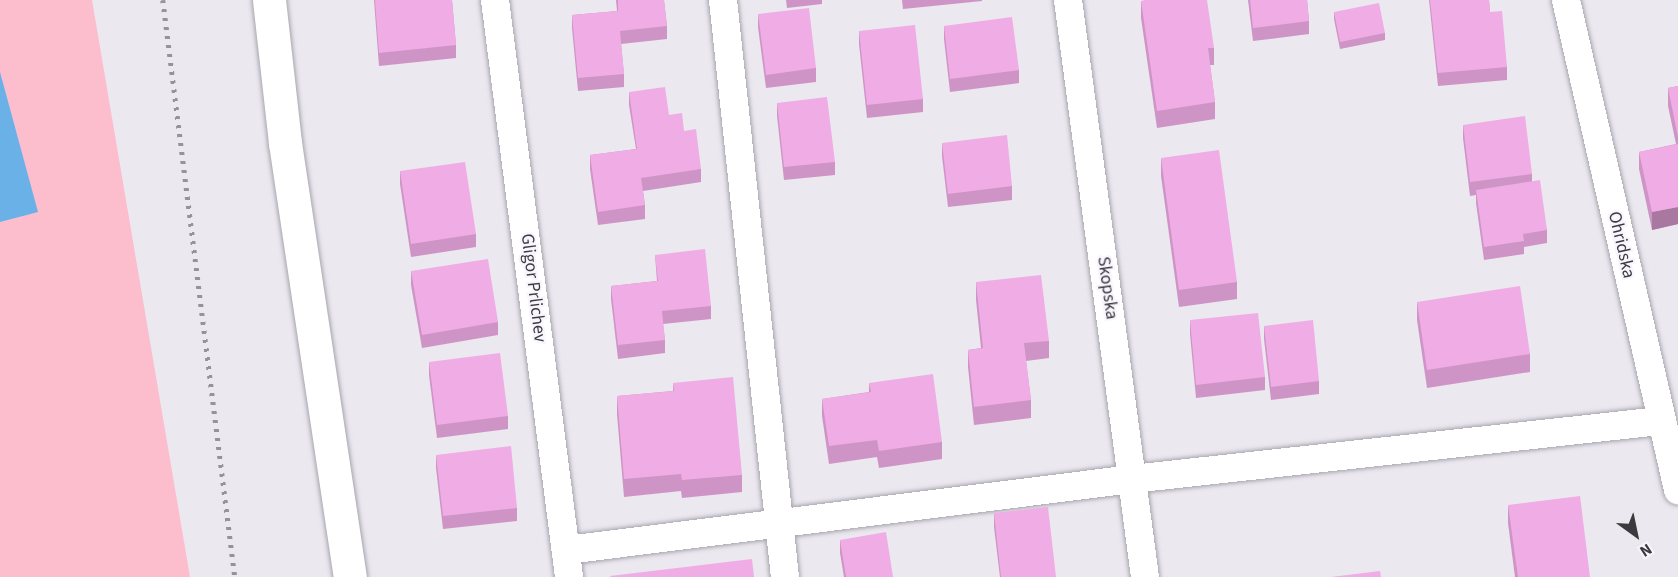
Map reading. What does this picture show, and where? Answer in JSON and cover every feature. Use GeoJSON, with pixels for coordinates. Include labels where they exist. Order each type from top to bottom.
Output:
{"type":"FeatureCollection","features":[{"type":"Feature","properties":{"kind":"street"},"geometry":{"type":"LineString","coordinates":[[269,0],[285,143],[350,577]]}},
{"type":"Feature","properties":{"kind":"street","name":"Gligor Prlichev"},"geometry":{"type":"LineString","coordinates":[[495,0],[568,564]]}},
{"type":"Feature","properties":{"kind":"street"},"geometry":{"type":"LineString","coordinates":[[723,0],[785,577]]}},
{"type":"Feature","properties":{"kind":"street","name":"Skopska"},"geometry":{"type":"LineString","coordinates":[[1068,0],[1145,577]]}},
{"type":"Feature","properties":{"kind":"street","name":"Ohridska"},"geometry":{"type":"LineString","coordinates":[[1566,0],[1660,421],[1678,490]]}},
{"type":"Feature","properties":{"kind":"street"},"geometry":{"type":"LineString","coordinates":[[568,564],[778,524],[1132,479],[1660,421]]}},
{"type":"Feature","properties":{"kind":"shaded area"},"geometry":{"type":"Polygon","coordinates":[[[0,0],[92,0],[190,577],[0,577],[0,0]]]}},
{"type":"Feature","properties":{"kind":"water"},"geometry":{"type":"Polygon","coordinates":[[[0,72],[38,212],[0,222],[0,72]]]}},
{"type":"Feature","properties":{"kind":"building"},"geometry":{"type":"Polygon","coordinates":[[[375,0],[452,0],[456,45],[379,53],[375,0]]]}},
{"type":"Feature","properties":{"kind":"building"},"geometry":{"type":"Polygon","coordinates":[[[618,0],[664,0],[667,26],[620,31],[624,74],[578,78],[572,15],[618,11],[618,0]]]}},
{"type":"Feature","properties":{"kind":"building"},"geometry":{"type":"Polygon","coordinates":[[[1207,0],[1214,48],[1208,48],[1215,102],[1157,111],[1141,1],[1207,0]]]}},
{"type":"Feature","properties":{"kind":"building"},"geometry":{"type":"Polygon","coordinates":[[[1250,0],[1307,0],[1309,21],[1253,28],[1250,0]]]}},
{"type":"Feature","properties":{"kind":"building"},"geometry":{"type":"Polygon","coordinates":[[[1430,0],[1489,0],[1490,12],[1502,11],[1507,67],[1438,73],[1430,0]]]}},
{"type":"Feature","properties":{"kind":"building"},"geometry":{"type":"Polygon","coordinates":[[[1379,3],[1385,33],[1340,42],[1334,12],[1379,3]]]}},
{"type":"Feature","properties":{"kind":"building"},"geometry":{"type":"Polygon","coordinates":[[[809,8],[816,68],[766,75],[758,14],[809,8]]]}},
{"type":"Feature","properties":{"kind":"building"},"geometry":{"type":"Polygon","coordinates":[[[1012,17],[1019,70],[950,79],[944,26],[1012,17]]]}},
{"type":"Feature","properties":{"kind":"building"},"geometry":{"type":"Polygon","coordinates":[[[915,25],[923,99],[867,105],[859,31],[915,25]]]}},
{"type":"Feature","properties":{"kind":"building"},"geometry":{"type":"Polygon","coordinates":[[[1678,86],[1678,137],[1668,88],[1678,86]]]}},
{"type":"Feature","properties":{"kind":"building"},"geometry":{"type":"Polygon","coordinates":[[[665,87],[669,115],[682,113],[684,131],[696,129],[701,169],[641,178],[645,205],[598,212],[590,155],[637,149],[629,92],[665,87]]]}},
{"type":"Feature","properties":{"kind":"building"},"geometry":{"type":"Polygon","coordinates":[[[827,97],[835,162],[784,167],[777,103],[827,97]]]}},
{"type":"Feature","properties":{"kind":"building"},"geometry":{"type":"Polygon","coordinates":[[[1525,116],[1532,174],[1470,182],[1463,125],[1525,116]]]}},
{"type":"Feature","properties":{"kind":"building"},"geometry":{"type":"Polygon","coordinates":[[[1007,135],[1012,186],[948,194],[942,143],[1007,135]]]}},
{"type":"Feature","properties":{"kind":"building"},"geometry":{"type":"Polygon","coordinates":[[[1678,144],[1678,207],[1652,212],[1639,152],[1678,144]]]}},
{"type":"Feature","properties":{"kind":"building"},"geometry":{"type":"Polygon","coordinates":[[[1219,150],[1237,282],[1179,290],[1161,158],[1219,150]]]}},
{"type":"Feature","properties":{"kind":"building"},"geometry":{"type":"Polygon","coordinates":[[[465,162],[476,234],[411,244],[400,171],[465,162]]]}},
{"type":"Feature","properties":{"kind":"building"},"geometry":{"type":"Polygon","coordinates":[[[1540,180],[1547,230],[1523,234],[1524,241],[1484,247],[1476,190],[1540,180]]]}},
{"type":"Feature","properties":{"kind":"building"},"geometry":{"type":"Polygon","coordinates":[[[705,249],[711,306],[662,311],[665,340],[618,345],[611,286],[658,281],[655,255],[705,249]]]}},
{"type":"Feature","properties":{"kind":"building"},"geometry":{"type":"Polygon","coordinates":[[[488,259],[498,322],[422,335],[411,271],[488,259]]]}},
{"type":"Feature","properties":{"kind":"building"},"geometry":{"type":"Polygon","coordinates":[[[1041,275],[1049,341],[1024,343],[1031,400],[974,407],[968,350],[983,348],[976,282],[1041,275]]]}},
{"type":"Feature","properties":{"kind":"building"},"geometry":{"type":"Polygon","coordinates":[[[1520,286],[1530,354],[1427,370],[1417,302],[1520,286]]]}},
{"type":"Feature","properties":{"kind":"building"},"geometry":{"type":"Polygon","coordinates":[[[1258,313],[1265,377],[1196,385],[1190,320],[1258,313]]]}},
{"type":"Feature","properties":{"kind":"building"},"geometry":{"type":"Polygon","coordinates":[[[1313,320],[1319,381],[1271,387],[1264,326],[1313,320]]]}},
{"type":"Feature","properties":{"kind":"building"},"geometry":{"type":"Polygon","coordinates":[[[500,353],[508,416],[437,425],[429,362],[500,353]]]}},
{"type":"Feature","properties":{"kind":"building"},"geometry":{"type":"Polygon","coordinates":[[[933,374],[942,442],[879,451],[877,440],[829,446],[822,399],[871,392],[869,383],[933,374]]]}},
{"type":"Feature","properties":{"kind":"building"},"geometry":{"type":"Polygon","coordinates":[[[733,377],[742,475],[682,480],[681,474],[624,479],[617,396],[674,391],[673,383],[733,377]]]}},
{"type":"Feature","properties":{"kind":"building"},"geometry":{"type":"Polygon","coordinates":[[[511,446],[517,508],[443,516],[436,455],[511,446]]]}},
{"type":"Feature","properties":{"kind":"building"},"geometry":{"type":"Polygon","coordinates":[[[1580,496],[1590,577],[1518,577],[1508,505],[1580,496]]]}},
{"type":"Feature","properties":{"kind":"building"},"geometry":{"type":"Polygon","coordinates":[[[1048,507],[1056,577],[1001,577],[994,513],[1048,507]]]}},
{"type":"Feature","properties":{"kind":"building"},"geometry":{"type":"Polygon","coordinates":[[[886,532],[893,577],[846,577],[840,540],[886,532]]]}},
{"type":"Feature","properties":{"kind":"building"},"geometry":{"type":"Polygon","coordinates":[[[752,559],[754,577],[610,576],[752,559]]]}},
{"type":"Feature","properties":{"kind":"building"},"geometry":{"type":"Polygon","coordinates":[[[1380,571],[1381,577],[1331,577],[1380,571]]]}},
{"type":"Feature","properties":{"kind":"railway"},"geometry":{"type":"LineString","coordinates":[[163,0],[235,577]]}}]}
